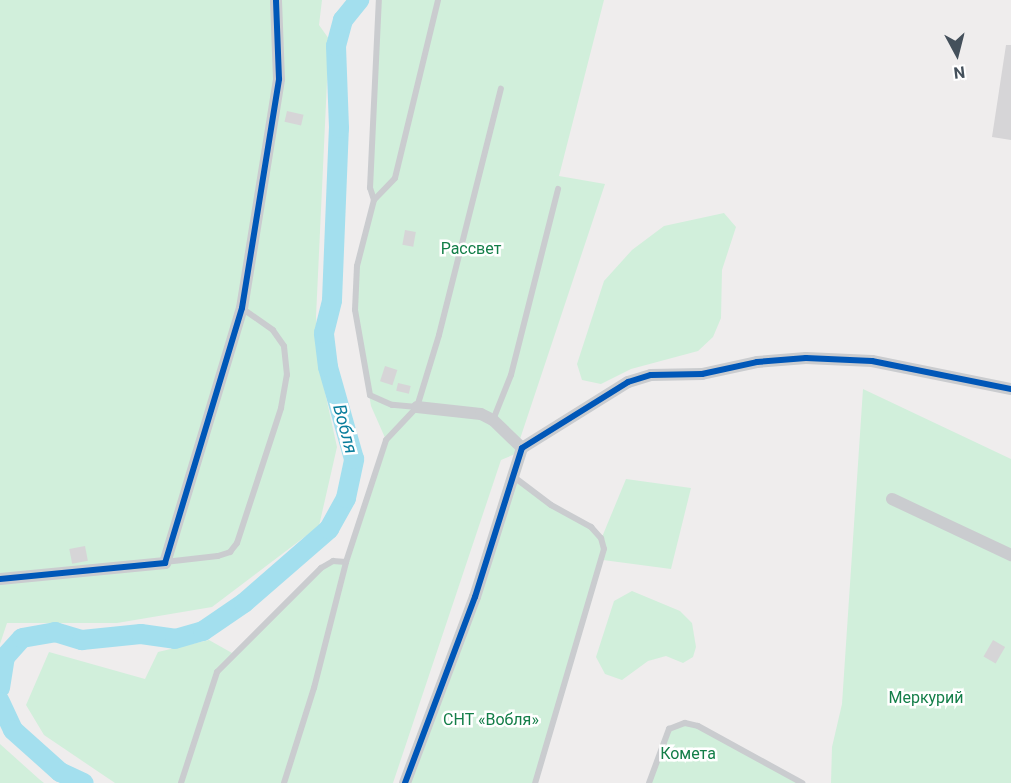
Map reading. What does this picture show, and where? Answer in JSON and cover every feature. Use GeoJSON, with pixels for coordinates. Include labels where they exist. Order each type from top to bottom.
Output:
{"type":"FeatureCollection","features":[{"type":"Feature","properties":{"kind":"street"},"geometry":{"type":"LineString","coordinates":[[0,579],[165,562],[242,308],[279,79],[276,0]]}},
{"type":"Feature","properties":{"kind":"street"},"geometry":{"type":"LineString","coordinates":[[405,783],[475,597],[522,448],[628,382],[651,375],[702,374],[757,362],[806,358],[872,361],[1011,389]]}},
{"type":"Feature","properties":{"kind":"street"},"geometry":{"type":"LineString","coordinates":[[417,407],[481,414],[493,420],[522,448]]}},
{"type":"Feature","properties":{"kind":"street"},"geometry":{"type":"LineString","coordinates":[[892,499],[1011,555]]}},
{"type":"Feature","properties":{"kind":"lane"},"geometry":{"type":"LineString","coordinates":[[374,200],[370,188],[379,0]]}},
{"type":"Feature","properties":{"kind":"lane"},"geometry":{"type":"LineString","coordinates":[[417,407],[392,405],[370,395],[360,356],[356,310],[357,266],[374,200],[395,178],[438,0]]}},
{"type":"Feature","properties":{"kind":"lane"},"geometry":{"type":"LineString","coordinates":[[284,783],[314,688],[346,562],[386,440],[417,407],[501,89]]}},
{"type":"Feature","properties":{"kind":"lane"},"geometry":{"type":"LineString","coordinates":[[493,420],[511,375],[558,189]]}},
{"type":"Feature","properties":{"kind":"lane"},"geometry":{"type":"LineString","coordinates":[[165,562],[218,556],[230,552],[237,543],[281,408],[287,375],[284,346],[273,330],[242,308]]}},
{"type":"Feature","properties":{"kind":"lane"},"geometry":{"type":"LineString","coordinates":[[513,476],[551,505],[591,527],[601,538],[604,549],[535,783]]}},
{"type":"Feature","properties":{"kind":"lane"},"geometry":{"type":"LineString","coordinates":[[181,783],[217,672],[321,568],[333,561],[346,562]]}},
{"type":"Feature","properties":{"kind":"lane"},"geometry":{"type":"LineString","coordinates":[[649,783],[669,729],[685,723],[698,726],[802,783]]}},
{"type":"Feature","properties":{"kind":"green space"},"geometry":{"type":"Polygon","coordinates":[[[0,0],[322,0],[319,25],[329,39],[316,317],[319,365],[337,447],[319,526],[212,607],[117,623],[7,623],[0,644],[0,0]]]}},
{"type":"Feature","properties":{"kind":"green space","name":"Рассвет"},"geometry":{"type":"Polygon","coordinates":[[[379,0],[604,0],[559,176],[605,184],[515,454],[501,460],[393,783],[115,783],[44,735],[26,705],[49,652],[145,679],[158,652],[209,640],[232,653],[321,568],[333,561],[346,562],[386,440],[371,406],[355,310],[357,266],[374,200],[370,188],[379,0]]]}},
{"type":"Feature","properties":{"kind":"green space"},"geometry":{"type":"Polygon","coordinates":[[[724,213],[736,227],[722,270],[721,318],[713,337],[698,351],[631,369],[601,384],[582,380],[577,364],[604,281],[632,250],[664,226],[724,213]]]}},
{"type":"Feature","properties":{"kind":"green space","name":"Меркурий"},"geometry":{"type":"Polygon","coordinates":[[[863,389],[1011,459],[1011,783],[831,783],[832,747],[842,704],[863,389]]]}},
{"type":"Feature","properties":{"kind":"green space","name":"СНТ «Вобля»"},"geometry":{"type":"Polygon","coordinates":[[[513,476],[602,537],[626,479],[691,488],[671,569],[603,560],[535,783],[405,783],[513,476]]]}},
{"type":"Feature","properties":{"kind":"green space"},"geometry":{"type":"Polygon","coordinates":[[[632,591],[680,611],[692,623],[696,647],[693,657],[683,663],[666,656],[648,661],[622,680],[605,674],[596,657],[614,601],[632,591]]]}},
{"type":"Feature","properties":{"kind":"green space","name":"Комета"},"geometry":{"type":"Polygon","coordinates":[[[685,723],[698,726],[802,783],[649,783],[669,729],[685,723]]]}},
{"type":"Feature","properties":{"kind":"green space"},"geometry":{"type":"Polygon","coordinates":[[[0,744],[39,779],[44,783],[0,783],[0,744]]]}},
{"type":"Feature","properties":{"kind":"building"},"geometry":{"type":"Polygon","coordinates":[[[1006,45],[1011,45],[1011,140],[992,137],[1006,45]]]}},
{"type":"Feature","properties":{"kind":"building"},"geometry":{"type":"Polygon","coordinates":[[[287,111],[304,115],[301,126],[285,122],[287,111]]]}},
{"type":"Feature","properties":{"kind":"building"},"geometry":{"type":"Polygon","coordinates":[[[405,230],[416,232],[413,247],[402,245],[405,230]]]}},
{"type":"Feature","properties":{"kind":"building"},"geometry":{"type":"Polygon","coordinates":[[[385,366],[397,370],[392,385],[380,381],[385,366]]]}},
{"type":"Feature","properties":{"kind":"building"},"geometry":{"type":"Polygon","coordinates":[[[398,383],[411,386],[409,394],[396,391],[398,383]]]}},
{"type":"Feature","properties":{"kind":"building"},"geometry":{"type":"Polygon","coordinates":[[[85,546],[88,561],[72,564],[69,549],[85,546]]]}},
{"type":"Feature","properties":{"kind":"building"},"geometry":{"type":"Polygon","coordinates":[[[993,640],[1005,647],[996,663],[984,656],[993,640]]]}},
{"type":"Feature","properties":{"kind":"waterway","name":"Вобля"},"geometry":{"type":"LineString","coordinates":[[0,688],[5,657],[22,638],[55,632],[82,640],[141,634],[175,639],[203,631],[244,603],[329,529],[346,498],[354,459],[328,367],[324,333],[332,300],[339,128],[336,46],[343,20],[359,0]]}},
{"type":"Feature","properties":{"kind":"waterway","name":"Вобля"},"geometry":{"type":"LineString","coordinates":[[0,702],[13,730],[60,772],[84,783]]}},
{"type":"Feature","properties":{"kind":"cycle path"},"geometry":{"type":"LineString","coordinates":[[0,579],[165,563],[242,308],[279,79],[276,0]]}},
{"type":"Feature","properties":{"kind":"cycle path"},"geometry":{"type":"LineString","coordinates":[[405,783],[475,597],[522,448],[628,382],[651,375],[702,374],[757,362],[806,358],[872,361],[1011,389]]}}]}
